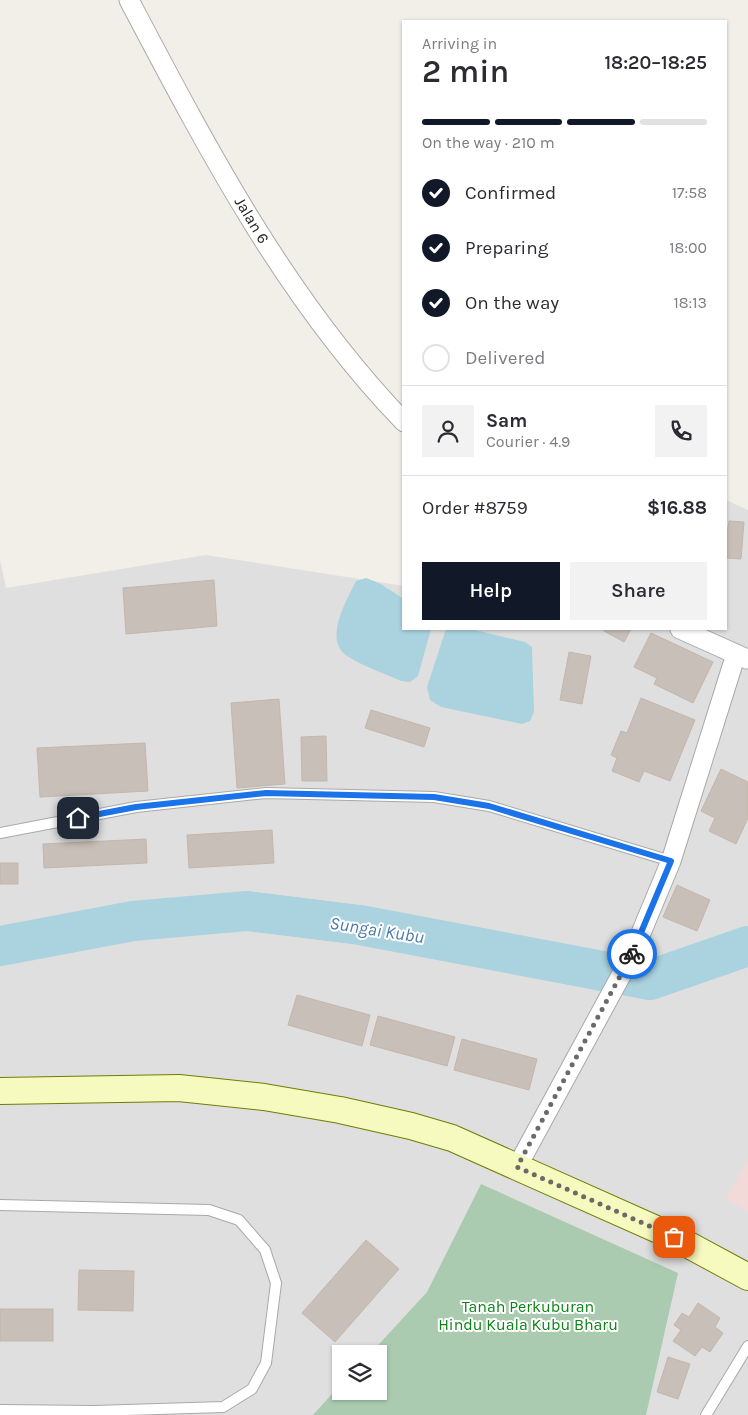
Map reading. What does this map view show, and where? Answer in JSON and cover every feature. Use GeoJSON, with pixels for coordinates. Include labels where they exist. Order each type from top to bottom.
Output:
{"type":"FeatureCollection","features":[{"type":"Feature","properties":{"kind":"main road"},"geometry":{"type":"LineString","coordinates":[[0,1091],[178,1088],[264,1097],[340,1110],[411,1126],[452,1138],[674,1237],[746,1275]]}},
{"type":"Feature","properties":{"kind":"street","name":"Jalan 6"},"geometry":{"type":"LineString","coordinates":[[129,0],[199,132],[286,277],[343,350],[402,420]]}},
{"type":"Feature","properties":{"kind":"street"},"geometry":{"type":"LineString","coordinates":[[517,1167],[631,957],[671,861],[742,657],[682,630]]}},
{"type":"Feature","properties":{"kind":"lane"},"geometry":{"type":"LineString","coordinates":[[0,833],[136,807],[266,793],[434,797],[489,806],[671,861]]}},
{"type":"Feature","properties":{"kind":"lane"},"geometry":{"type":"LineString","coordinates":[[0,1205],[209,1210],[239,1220],[265,1250],[276,1283],[266,1363],[252,1389],[223,1407],[94,1413],[0,1410]]}},
{"type":"Feature","properties":{"kind":"lane"},"geometry":{"type":"LineString","coordinates":[[706,1415],[748,1346]]}},
{"type":"Feature","properties":{"kind":"shaded area"},"geometry":{"type":"Polygon","coordinates":[[[727,500],[748,510],[748,1415],[0,1415],[0,560],[6,588],[206,555],[402,586],[402,630],[727,630],[727,500]]]}},
{"type":"Feature","properties":{"kind":"shaded area"},"geometry":{"type":"Polygon","coordinates":[[[748,1159],[748,1212],[726,1199],[748,1159]]]}},
{"type":"Feature","properties":{"kind":"green space","name":"Tanah Perkuburan Hindu Kuala Kubu Bharu"},"geometry":{"type":"Polygon","coordinates":[[[481,1184],[678,1273],[646,1415],[313,1415],[332,1394],[332,1400],[387,1400],[387,1345],[378,1345],[427,1292],[481,1184]]]}},
{"type":"Feature","properties":{"kind":"water"},"geometry":{"type":"Polygon","coordinates":[[[366,578],[379,583],[402,598],[402,630],[431,630],[418,676],[410,682],[401,681],[359,663],[340,649],[337,640],[339,619],[356,581],[366,578]]]}},
{"type":"Feature","properties":{"kind":"water"},"geometry":{"type":"Polygon","coordinates":[[[446,630],[475,630],[525,642],[532,647],[534,712],[530,721],[522,724],[441,707],[430,700],[427,687],[446,630]]]}},
{"type":"Feature","properties":{"kind":"building"},"geometry":{"type":"Polygon","coordinates":[[[729,521],[744,522],[741,559],[727,558],[729,521]]]}},
{"type":"Feature","properties":{"kind":"building"},"geometry":{"type":"Polygon","coordinates":[[[214,580],[217,626],[126,634],[123,588],[214,580]]]}},
{"type":"Feature","properties":{"kind":"building"},"geometry":{"type":"Polygon","coordinates":[[[604,630],[630,630],[624,642],[604,630]]]}},
{"type":"Feature","properties":{"kind":"building"},"geometry":{"type":"Polygon","coordinates":[[[651,633],[713,662],[693,703],[654,684],[657,678],[634,667],[651,633]]]}},
{"type":"Feature","properties":{"kind":"building"},"geometry":{"type":"Polygon","coordinates":[[[569,652],[591,656],[582,704],[560,700],[569,652]]]}},
{"type":"Feature","properties":{"kind":"building"},"geometry":{"type":"Polygon","coordinates":[[[641,698],[695,720],[670,781],[644,771],[639,782],[612,771],[617,758],[611,755],[621,731],[627,733],[641,698]]]}},
{"type":"Feature","properties":{"kind":"building"},"geometry":{"type":"Polygon","coordinates":[[[279,699],[285,784],[237,788],[231,703],[279,699]]]}},
{"type":"Feature","properties":{"kind":"building"},"geometry":{"type":"Polygon","coordinates":[[[371,710],[430,728],[424,747],[365,728],[371,710]]]}},
{"type":"Feature","properties":{"kind":"building"},"geometry":{"type":"Polygon","coordinates":[[[326,736],[327,781],[302,781],[301,737],[326,736]]]}},
{"type":"Feature","properties":{"kind":"building"},"geometry":{"type":"Polygon","coordinates":[[[145,743],[148,791],[40,797],[37,748],[145,743]]]}},
{"type":"Feature","properties":{"kind":"building"},"geometry":{"type":"Polygon","coordinates":[[[721,769],[748,782],[748,818],[736,844],[709,831],[715,818],[701,811],[721,769]]]}},
{"type":"Feature","properties":{"kind":"building"},"geometry":{"type":"Polygon","coordinates":[[[272,830],[274,863],[189,868],[187,835],[272,830]]]}},
{"type":"Feature","properties":{"kind":"building"},"geometry":{"type":"Polygon","coordinates":[[[146,839],[147,863],[44,868],[43,844],[146,839]]]}},
{"type":"Feature","properties":{"kind":"building"},"geometry":{"type":"Polygon","coordinates":[[[0,863],[18,863],[18,884],[0,884],[0,863]]]}},
{"type":"Feature","properties":{"kind":"building"},"geometry":{"type":"Polygon","coordinates":[[[677,885],[710,900],[697,931],[663,917],[677,885]]]}},
{"type":"Feature","properties":{"kind":"building"},"geometry":{"type":"Polygon","coordinates":[[[297,995],[370,1015],[362,1046],[288,1025],[297,995]]]}},
{"type":"Feature","properties":{"kind":"building"},"geometry":{"type":"Polygon","coordinates":[[[378,1016],[455,1037],[447,1066],[370,1045],[378,1016]]]}},
{"type":"Feature","properties":{"kind":"building"},"geometry":{"type":"Polygon","coordinates":[[[462,1039],[537,1059],[529,1090],[454,1070],[462,1039]]]}},
{"type":"Feature","properties":{"kind":"building"},"geometry":{"type":"Polygon","coordinates":[[[366,1240],[399,1269],[335,1342],[302,1313],[366,1240]]]}},
{"type":"Feature","properties":{"kind":"building"},"geometry":{"type":"Polygon","coordinates":[[[79,1270],[134,1271],[133,1311],[78,1310],[79,1270]]]}},
{"type":"Feature","properties":{"kind":"building"},"geometry":{"type":"Polygon","coordinates":[[[698,1303],[720,1318],[715,1327],[723,1333],[710,1352],[702,1347],[695,1356],[673,1341],[681,1330],[674,1325],[682,1313],[689,1317],[698,1303]]]}},
{"type":"Feature","properties":{"kind":"building"},"geometry":{"type":"Polygon","coordinates":[[[0,1309],[53,1309],[53,1341],[0,1341],[0,1309]]]}},
{"type":"Feature","properties":{"kind":"building"},"geometry":{"type":"Polygon","coordinates":[[[668,1357],[690,1364],[678,1399],[657,1392],[668,1357]]]}},
{"type":"Feature","properties":{"kind":"waterway","name":"Sungai Kubu"},"geometry":{"type":"LineString","coordinates":[[0,946],[133,921],[247,911],[360,925],[650,980],[748,946]]}},
{"type":"Feature","properties":{"kind":"way so far"},"geometry":{"type":"LineString","coordinates":[[632,954],[599,1019],[517,1167],[600,1206],[674,1237]]}},
{"type":"Feature","properties":{"kind":"route"},"geometry":{"type":"LineString","coordinates":[[78,818],[136,807],[266,793],[434,797],[489,806],[671,861],[632,954]]}}]}
